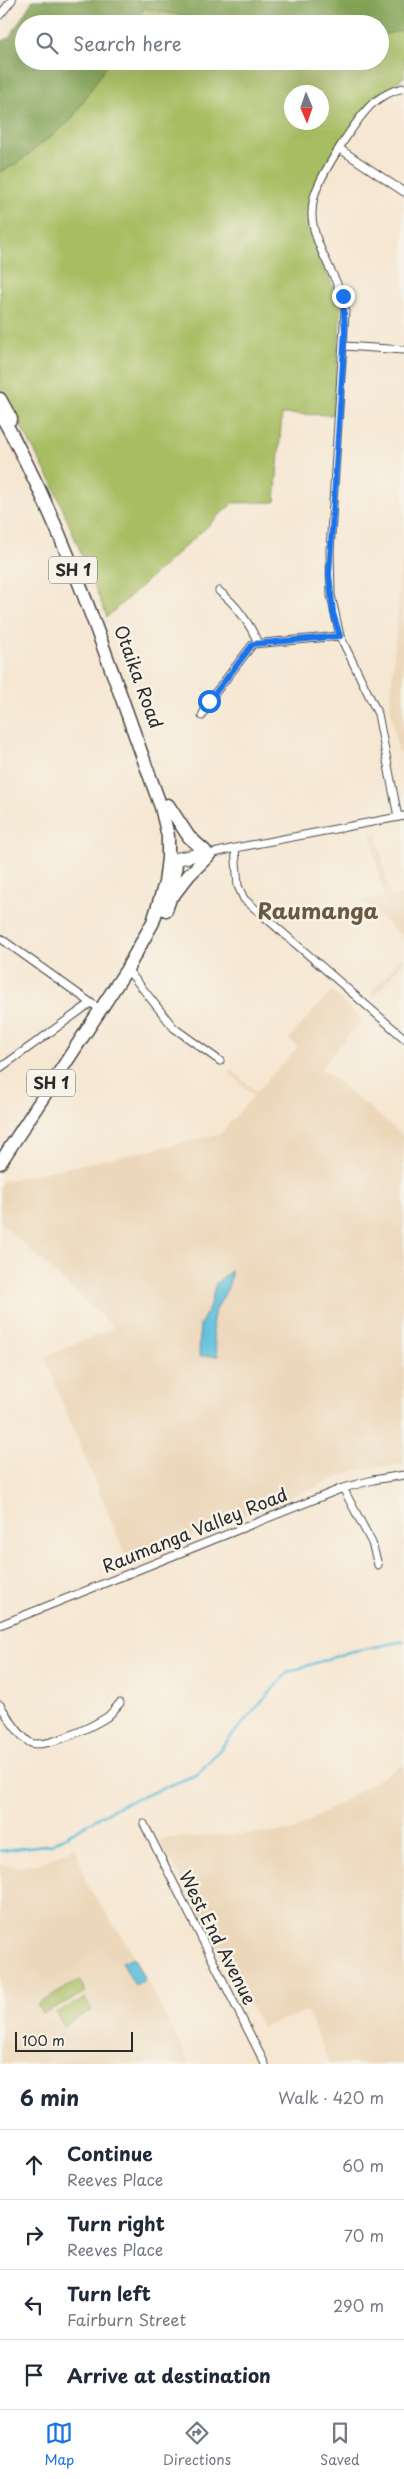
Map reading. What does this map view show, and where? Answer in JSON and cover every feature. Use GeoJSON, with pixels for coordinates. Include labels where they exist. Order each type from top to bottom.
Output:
{"type":"FeatureCollection","features":[{"type":"Feature","properties":{"kind":"highway","name":"Otaika Road"},"geometry":{"type":"LineString","coordinates":[[0,399],[46,487],[64,531],[168,805],[174,833],[174,858],[170,899],[156,934],[144,952],[96,1006],[0,1163]]}},
{"type":"Feature","properties":{"kind":"highway","name":"Otaika Road"},"geometry":{"type":"LineString","coordinates":[[0,413],[42,494],[71,564],[162,807],[174,858],[156,914],[128,969]]}},
{"type":"Feature","properties":{"kind":"highway"},"geometry":{"type":"LineString","coordinates":[[168,805],[189,837],[211,853],[189,875],[170,899]]}},
{"type":"Feature","properties":{"kind":"street"},"geometry":{"type":"LineString","coordinates":[[0,15],[12,0]]}},
{"type":"Feature","properties":{"kind":"street"},"geometry":{"type":"LineString","coordinates":[[174,858],[211,853],[401,817],[378,714],[340,636],[333,613],[329,574],[346,310],[343,296],[317,238],[312,221],[312,208],[319,184],[340,149],[373,103],[387,94],[404,88]]}},
{"type":"Feature","properties":{"kind":"street"},"geometry":{"type":"LineString","coordinates":[[340,149],[404,192]]}},
{"type":"Feature","properties":{"kind":"street"},"geometry":{"type":"LineString","coordinates":[[344,346],[404,350]]}},
{"type":"Feature","properties":{"kind":"street"},"geometry":{"type":"LineString","coordinates":[[219,591],[229,598],[253,631],[258,643]]}},
{"type":"Feature","properties":{"kind":"street"},"geometry":{"type":"LineString","coordinates":[[202,716],[209,701],[249,648],[258,643],[340,636]]}},
{"type":"Feature","properties":{"kind":"street"},"geometry":{"type":"LineString","coordinates":[[235,848],[238,886],[244,899],[404,1038]]}},
{"type":"Feature","properties":{"kind":"street"},"geometry":{"type":"LineString","coordinates":[[0,938],[96,1006]]}},
{"type":"Feature","properties":{"kind":"street"},"geometry":{"type":"LineString","coordinates":[[128,969],[174,1028],[220,1061]]}},
{"type":"Feature","properties":{"kind":"street","name":"Otaika Road"},"geometry":{"type":"LineString","coordinates":[[0,1068],[96,1006]]}},
{"type":"Feature","properties":{"kind":"street","name":"Raumanga Valley Road"},"geometry":{"type":"LineString","coordinates":[[0,1625],[344,1488],[373,1480],[404,1476]]}},
{"type":"Feature","properties":{"kind":"street"},"geometry":{"type":"LineString","coordinates":[[344,1488],[372,1543],[378,1565]]}},
{"type":"Feature","properties":{"kind":"street"},"geometry":{"type":"LineString","coordinates":[[0,1705],[22,1736],[28,1741],[39,1745],[88,1727],[108,1716],[120,1703]]}},
{"type":"Feature","properties":{"kind":"street","name":"West End Avenue"},"geometry":{"type":"LineString","coordinates":[[144,1824],[265,2064]]}},
{"type":"Feature","properties":{"kind":"shaded area"},"geometry":{"type":"Polygon","coordinates":[[[401,562],[404,563],[404,752],[398,753],[390,707],[401,562]]]}},
{"type":"Feature","properties":{"kind":"shaded area"},"geometry":{"type":"Polygon","coordinates":[[[377,833],[390,896],[404,896],[404,938],[362,901],[383,896],[371,834],[377,833]]]}},
{"type":"Feature","properties":{"kind":"shaded area"},"geometry":{"type":"Polygon","coordinates":[[[404,955],[404,960],[374,997],[370,994],[404,955]]]}},
{"type":"Feature","properties":{"kind":"shaded area"},"geometry":{"type":"Polygon","coordinates":[[[331,991],[362,1019],[321,1068],[404,1136],[404,1464],[357,1470],[128,1562],[44,1357],[114,1328],[0,1222],[0,1186],[3,1181],[219,1135],[254,1095],[229,1072],[231,1070],[256,1092],[298,1047],[289,1039],[331,991]]]}},
{"type":"Feature","properties":{"kind":"shaded area"},"geometry":{"type":"Polygon","coordinates":[[[404,1764],[404,2064],[330,2064],[307,2011],[262,2027],[159,1839],[293,1831],[404,1764]]]}},
{"type":"Feature","properties":{"kind":"shaded area"},"geometry":{"type":"Polygon","coordinates":[[[76,1847],[86,1883],[132,1952],[190,2064],[0,2064],[0,1865],[22,1866],[41,1863],[76,1847]]]}},
{"type":"Feature","properties":{"kind":"green space"},"geometry":{"type":"Polygon","coordinates":[[[33,0],[404,0],[404,30],[389,33],[389,15],[180,15],[144,8],[139,15],[24,15],[33,0]]]}},
{"type":"Feature","properties":{"kind":"green space"},"geometry":{"type":"Polygon","coordinates":[[[144,8],[180,15],[139,15],[144,8]]]}},
{"type":"Feature","properties":{"kind":"green space"},"geometry":{"type":"Polygon","coordinates":[[[15,28],[15,70],[103,70],[71,120],[16,164],[0,172],[0,42],[9,38],[15,28]]]}},
{"type":"Feature","properties":{"kind":"green space"},"geometry":{"type":"Polygon","coordinates":[[[404,30],[404,77],[368,105],[309,197],[308,229],[341,306],[333,415],[282,414],[275,502],[233,503],[107,617],[53,485],[0,388],[0,172],[16,164],[71,120],[103,70],[389,70],[389,33],[404,30]]]}},
{"type":"Feature","properties":{"kind":"green space"},"geometry":{"type":"Polygon","coordinates":[[[79,1980],[86,1992],[42,2014],[37,2005],[79,1980]]]}},
{"type":"Feature","properties":{"kind":"green space"},"geometry":{"type":"Polygon","coordinates":[[[85,1998],[92,2010],[63,2026],[56,2013],[85,1998]]]}},
{"type":"Feature","properties":{"kind":"water"},"geometry":{"type":"Polygon","coordinates":[[[231,1271],[228,1288],[213,1317],[213,1334],[218,1356],[199,1356],[200,1325],[209,1308],[216,1283],[231,1271]]]}},
{"type":"Feature","properties":{"kind":"water"},"geometry":{"type":"Polygon","coordinates":[[[133,1957],[145,1980],[135,1986],[122,1962],[133,1957]]]}},
{"type":"Feature","properties":{"kind":"waterway"},"geometry":{"type":"LineString","coordinates":[[0,1851],[52,1844],[119,1806],[198,1774],[288,1672],[349,1652],[404,1641]]}},
{"type":"Feature","properties":{"kind":"district","name":"Raumanga"},"geometry":{"type":"Point","coordinates":[318,911]}},
{"type":"Feature","properties":{"kind":"route"},"geometry":{"type":"LineString","coordinates":[[209,701],[253,644],[340,636],[333,613],[329,574],[345,331],[346,310],[343,296]]}}]}
